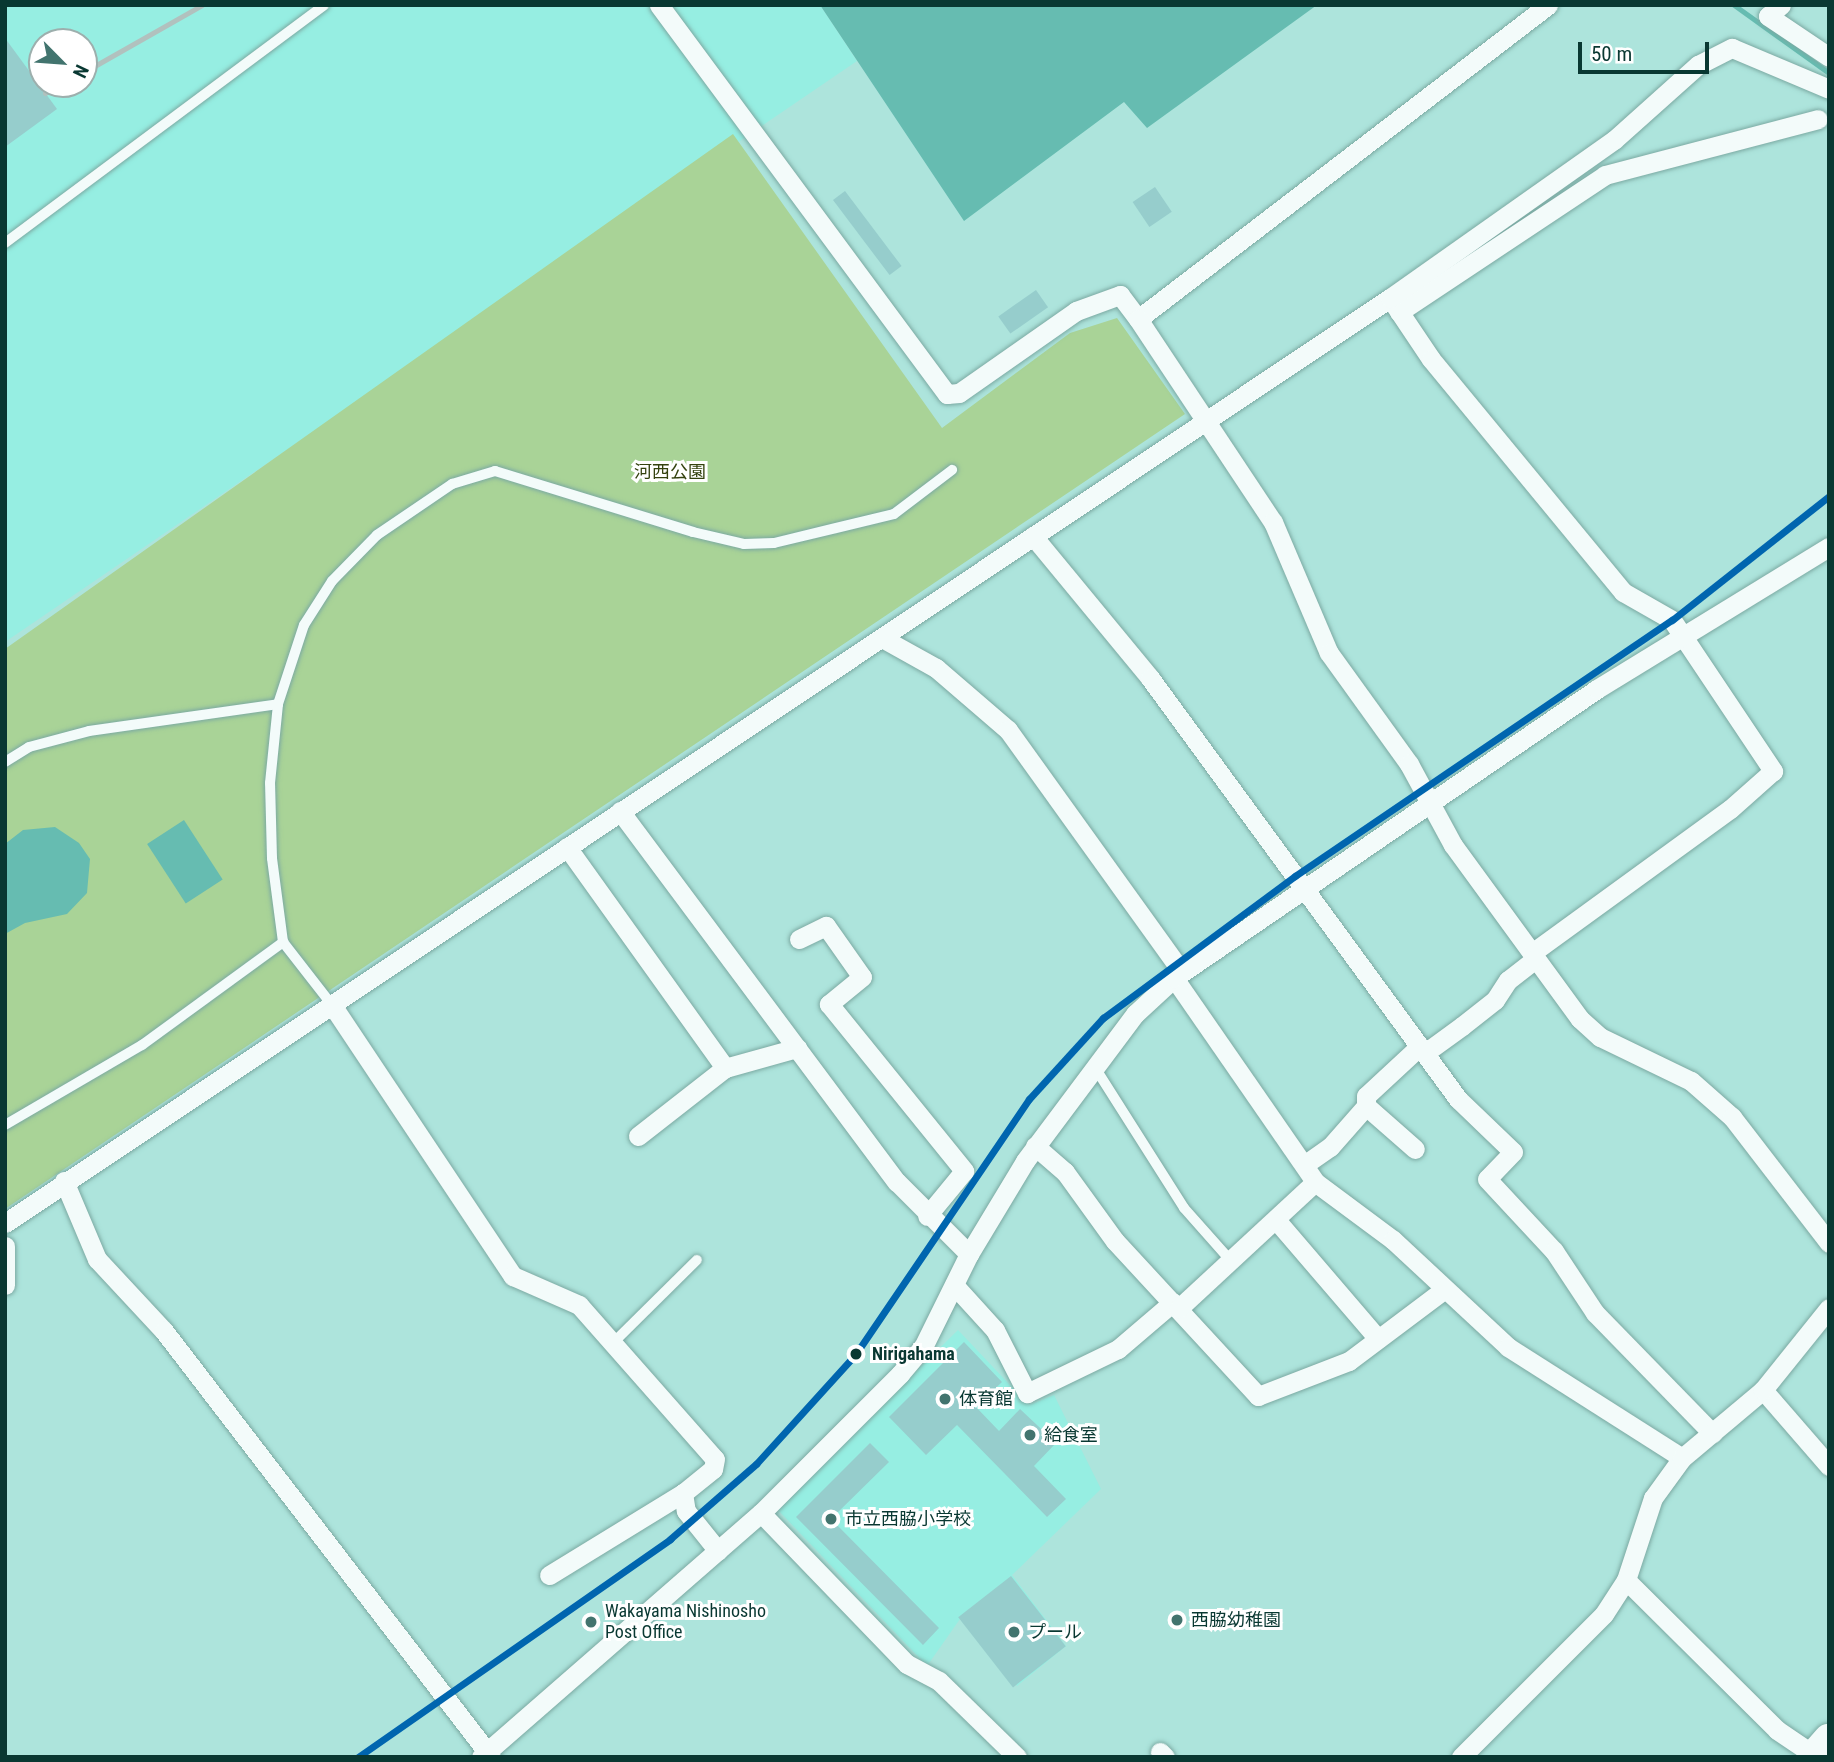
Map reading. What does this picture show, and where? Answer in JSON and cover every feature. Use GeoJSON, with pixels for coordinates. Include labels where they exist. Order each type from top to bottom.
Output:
{"type":"FeatureCollection","features":[{"type":"Feature","properties":{"kind":"street"},"geometry":{"type":"LineString","coordinates":[[659,5],[947,394],[959,393],[1076,311],[1120,295],[1208,421],[1273,522],[1329,653],[1409,764],[1427,804],[1580,1019],[1600,1037],[1691,1081],[1732,1117],[1829,1243]]}},
{"type":"Feature","properties":{"kind":"street"},"geometry":{"type":"LineString","coordinates":[[1138,319],[1548,5]]}},
{"type":"Feature","properties":{"kind":"street"},"geometry":{"type":"LineString","coordinates":[[1781,5],[1768,16],[1825,56],[1810,79]]}},
{"type":"Feature","properties":{"kind":"street"},"geometry":{"type":"LineString","coordinates":[[1394,305],[1614,140],[1698,65],[1732,48],[1829,89]]}},
{"type":"Feature","properties":{"kind":"street"},"geometry":{"type":"LineString","coordinates":[[5,1223],[64,1181],[1208,421],[1605,175],[1818,119]]}},
{"type":"Feature","properties":{"kind":"street"},"geometry":{"type":"LineString","coordinates":[[1394,305],[1487,430],[1623,592],[1663,612],[1684,636],[1773,771],[1730,809],[1533,952]]}},
{"type":"Feature","properties":{"kind":"street"},"geometry":{"type":"LineString","coordinates":[[1033,536],[1150,678],[1302,889],[1482,1128],[1513,1152],[1487,1179],[1554,1251],[1595,1313],[1642,1355],[1712,1433]]}},
{"type":"Feature","properties":{"kind":"street"},"geometry":{"type":"LineString","coordinates":[[64,1181],[97,1259],[164,1331],[486,1755],[761,1513],[923,1347],[969,1254],[1035,1146],[1135,1014],[1178,975],[1427,804],[1684,636],[1829,547]]}},
{"type":"Feature","properties":{"kind":"street"},"geometry":{"type":"LineString","coordinates":[[882,638],[936,668],[1008,730],[1178,975],[1315,1182],[1393,1240],[1508,1347],[1682,1458]]}},
{"type":"Feature","properties":{"kind":"street"},"geometry":{"type":"LineString","coordinates":[[620,811],[797,1048],[927,1216],[969,1254]]}},
{"type":"Feature","properties":{"kind":"street"},"geometry":{"type":"LineString","coordinates":[[567,847],[725,1068]]}},
{"type":"Feature","properties":{"kind":"street"},"geometry":{"type":"LineString","coordinates":[[799,939],[826,926],[862,976],[829,1004],[964,1171],[927,1216]]}},
{"type":"Feature","properties":{"kind":"street"},"geometry":{"type":"LineString","coordinates":[[1419,1046],[1429,1050],[1495,1000],[1508,980],[1534,960],[1533,952]]}},
{"type":"Feature","properties":{"kind":"street"},"geometry":{"type":"LineString","coordinates":[[332,1004],[513,1276],[579,1305],[711,1448],[713,1469],[683,1493],[549,1576]]}},
{"type":"Feature","properties":{"kind":"street"},"geometry":{"type":"LineString","coordinates":[[1304,1165],[1330,1147],[1366,1106],[1366,1096],[1419,1046]]}},
{"type":"Feature","properties":{"kind":"street"},"geometry":{"type":"LineString","coordinates":[[638,1136],[725,1068],[797,1048]]}},
{"type":"Feature","properties":{"kind":"street"},"geometry":{"type":"LineString","coordinates":[[1366,1106],[1415,1149]]}},
{"type":"Feature","properties":{"kind":"street"},"geometry":{"type":"LineString","coordinates":[[1035,1146],[1065,1171],[1115,1241],[1258,1396],[1349,1361],[1445,1289]]}},
{"type":"Feature","properties":{"kind":"street"},"geometry":{"type":"LineString","coordinates":[[954,1285],[995,1330],[1027,1393],[1118,1349],[1232,1263],[1315,1182]]}},
{"type":"Feature","properties":{"kind":"street"},"geometry":{"type":"LineString","coordinates":[[1277,1221],[1378,1339]]}},
{"type":"Feature","properties":{"kind":"street"},"geometry":{"type":"LineString","coordinates":[[5,1246],[5,1285]]}},
{"type":"Feature","properties":{"kind":"street"},"geometry":{"type":"LineString","coordinates":[[1461,1757],[1604,1614],[1626,1580],[1653,1498],[1682,1458],[1763,1390],[1829,1308]]}},
{"type":"Feature","properties":{"kind":"street"},"geometry":{"type":"LineString","coordinates":[[1763,1390],[1829,1466]]}},
{"type":"Feature","properties":{"kind":"street"},"geometry":{"type":"LineString","coordinates":[[683,1493],[686,1511],[718,1551]]}},
{"type":"Feature","properties":{"kind":"street"},"geometry":{"type":"LineString","coordinates":[[761,1513],[907,1664],[939,1681],[1017,1757]]}},
{"type":"Feature","properties":{"kind":"street"},"geometry":{"type":"LineString","coordinates":[[1626,1580],[1777,1730],[1819,1752]]}},
{"type":"Feature","properties":{"kind":"lane"},"geometry":{"type":"LineString","coordinates":[[5,243],[324,5]]}},
{"type":"Feature","properties":{"kind":"lane"},"geometry":{"type":"LineString","coordinates":[[332,1004],[283,942],[271,795],[278,704],[303,625],[332,581],[377,535],[452,484],[495,471],[744,544],[843,530],[894,514],[952,470]]}},
{"type":"Feature","properties":{"kind":"lane"},"geometry":{"type":"LineString","coordinates":[[5,762],[29,747],[89,731],[278,704]]}},
{"type":"Feature","properties":{"kind":"lane"},"geometry":{"type":"LineString","coordinates":[[5,1125],[142,1045],[283,942]]}},
{"type":"Feature","properties":{"kind":"lane"},"geometry":{"type":"LineString","coordinates":[[1093,1066],[1184,1208],[1232,1263]]}},
{"type":"Feature","properties":{"kind":"lane"},"geometry":{"type":"LineString","coordinates":[[613,1343],[697,1260]]}},
{"type":"Feature","properties":{"kind":"shaded area"},"geometry":{"type":"Polygon","coordinates":[[[5,5],[820,5],[857,61],[5,642],[5,5]]]}},
{"type":"Feature","properties":{"kind":"shaded area"},"geometry":{"type":"Polygon","coordinates":[[[820,5],[1317,5],[1147,128],[1124,102],[964,221],[820,5]]]}},
{"type":"Feature","properties":{"kind":"shaded area"},"geometry":{"type":"Polygon","coordinates":[[[184,820],[223,880],[186,904],[147,844],[184,820]]]}},
{"type":"Feature","properties":{"kind":"shaded area"},"geometry":{"type":"Polygon","coordinates":[[[55,827],[79,843],[90,859],[87,893],[67,914],[25,923],[5,934],[5,844],[23,830],[55,827]]]}},
{"type":"Feature","properties":{"kind":"shaded area"},"geometry":{"type":"Polygon","coordinates":[[[958,1330],[1029,1405],[1054,1395],[1101,1489],[1012,1575],[1066,1646],[1017,1686],[960,1619],[927,1666],[777,1509],[958,1330]]]}},
{"type":"Feature","properties":{"kind":"green space","name":"河西公園"},"geometry":{"type":"Polygon","coordinates":[[[733,134],[942,428],[1070,333],[1117,318],[1185,414],[5,1209],[5,649],[733,134]]]}},
{"type":"Feature","properties":{"kind":"building"},"geometry":{"type":"Polygon","coordinates":[[[5,38],[28,69],[28,98],[49,98],[57,109],[5,147],[5,38]]]}},
{"type":"Feature","properties":{"kind":"building"},"geometry":{"type":"Polygon","coordinates":[[[1155,187],[1172,212],[1149,227],[1133,202],[1155,187]]]}},
{"type":"Feature","properties":{"kind":"building"},"geometry":{"type":"Polygon","coordinates":[[[845,191],[902,266],[890,275],[833,200],[845,191]]]}},
{"type":"Feature","properties":{"kind":"building"},"geometry":{"type":"Polygon","coordinates":[[[1036,290],[1048,307],[1010,334],[998,316],[1036,290]]]}},
{"type":"Feature","properties":{"kind":"building"},"geometry":{"type":"Polygon","coordinates":[[[964,1342],[1002,1382],[976,1407],[999,1431],[1020,1409],[1056,1443],[1034,1466],[1066,1499],[1047,1517],[957,1425],[926,1455],[889,1417],[964,1342]]]}},
{"type":"Feature","properties":{"kind":"building"},"geometry":{"type":"Polygon","coordinates":[[[870,1443],[889,1462],[831,1519],[939,1628],[923,1645],[796,1517],[870,1443]]]}},
{"type":"Feature","properties":{"kind":"building","name":"プール"},"geometry":{"type":"Polygon","coordinates":[[[1011,1576],[1066,1646],[1013,1687],[958,1617],[1011,1576]]]}},
{"type":"Feature","properties":{"kind":"waterway"},"geometry":{"type":"LineString","coordinates":[[1734,5],[1829,73]]}},
{"type":"Feature","properties":{"kind":"railway"},"geometry":{"type":"LineString","coordinates":[[98,64],[202,5]]}},
{"type":"Feature","properties":{"kind":"transit line"},"geometry":{"type":"LineString","coordinates":[[358,1757],[670,1539],[756,1464],[855,1355],[1029,1099],[1103,1018],[1295,876],[1672,620],[1829,496]]}},
{"type":"Feature","properties":{"kind":"place","name":"Nirigahama"},"geometry":{"type":"Point","coordinates":[856,1354]}},
{"type":"Feature","properties":{"kind":"place","name":"体育館"},"geometry":{"type":"Point","coordinates":[945,1399]}},
{"type":"Feature","properties":{"kind":"place","name":"給食室"},"geometry":{"type":"Point","coordinates":[1030,1435]}},
{"type":"Feature","properties":{"kind":"place","name":"市立西脇小学校"},"geometry":{"type":"Point","coordinates":[831,1519]}},
{"type":"Feature","properties":{"kind":"place","name":"西脇幼稚園"},"geometry":{"type":"Point","coordinates":[1177,1620]}},
{"type":"Feature","properties":{"kind":"place","name":"Wakayama Nishinosho Post Office"},"geometry":{"type":"Point","coordinates":[591,1622]}},
{"type":"Feature","properties":{"kind":"place","name":"プール"},"geometry":{"type":"Point","coordinates":[1014,1632]}}]}
